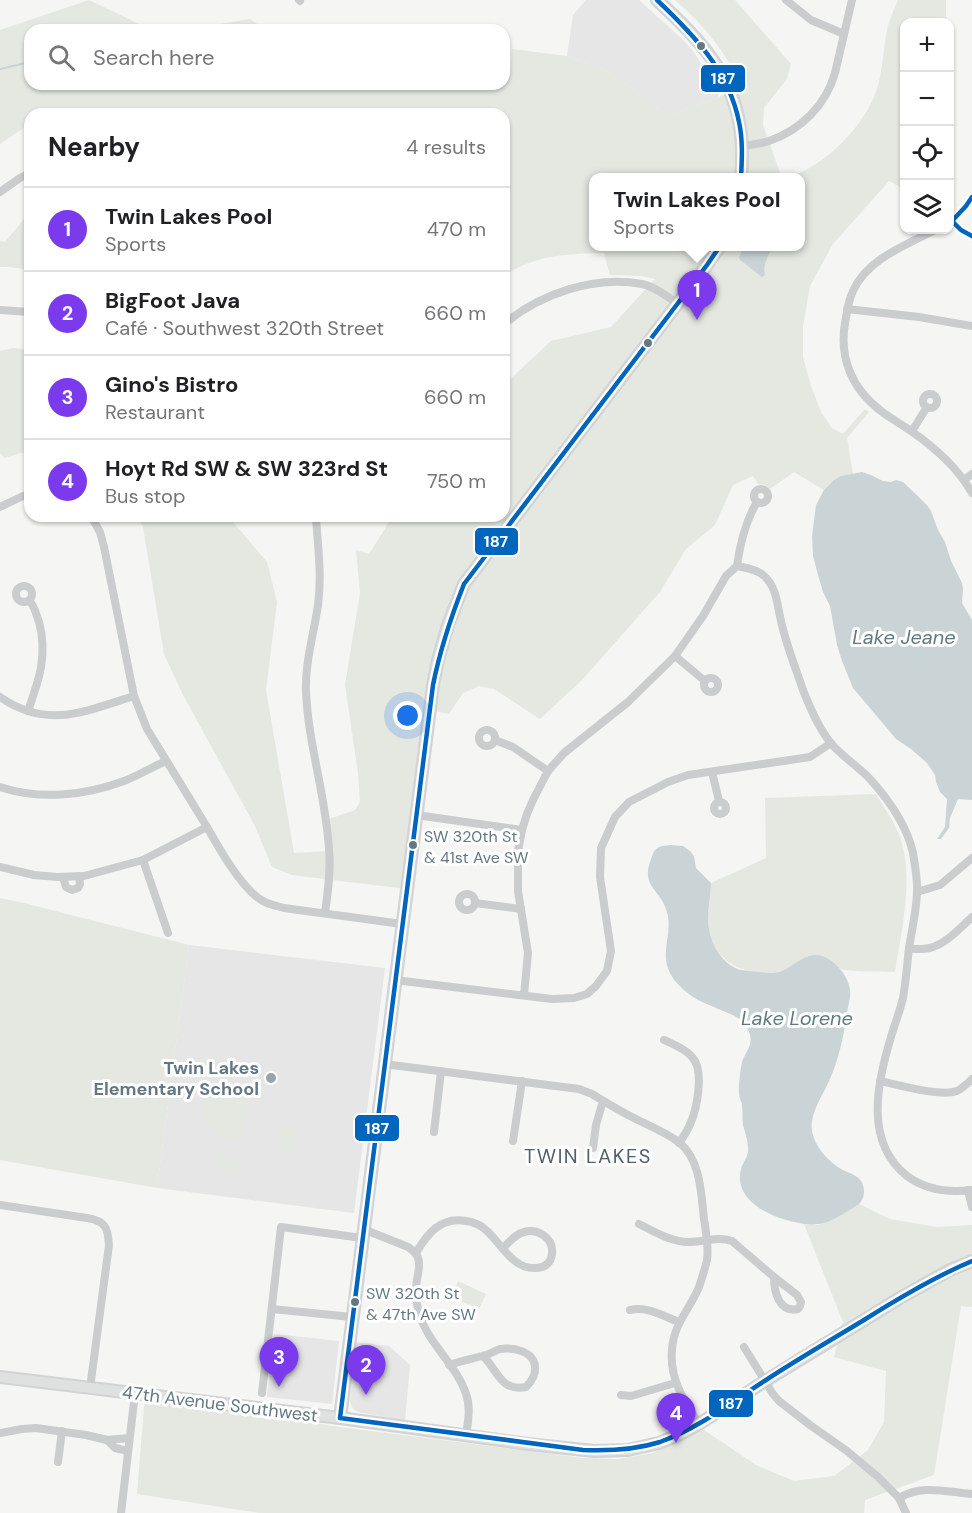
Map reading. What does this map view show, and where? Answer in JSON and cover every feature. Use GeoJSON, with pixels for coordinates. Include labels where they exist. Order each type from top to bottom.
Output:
{"type":"FeatureCollection","features":[{"type":"Feature","properties":{"kind":"main road"},"geometry":{"type":"LineString","coordinates":[[657,0],[699,42],[717,64],[732,93],[742,146],[741,173]]}},
{"type":"Feature","properties":{"kind":"main road"},"geometry":{"type":"LineString","coordinates":[[340,1418],[433,685],[448,625],[464,584],[717,251]]}},
{"type":"Feature","properties":{"kind":"main road","name":"47th Avenue Southwest"},"geometry":{"type":"LineString","coordinates":[[0,1377],[340,1418],[466,1436],[583,1450],[613,1451],[642,1447],[681,1434],[900,1298],[950,1270],[972,1261]]}},
{"type":"Feature","properties":{"kind":"street"},"geometry":{"type":"LineString","coordinates":[[786,0],[811,20],[844,34]]}},
{"type":"Feature","properties":{"kind":"street"},"geometry":{"type":"LineString","coordinates":[[742,146],[770,141],[798,127],[822,102],[833,82],[852,0]]}},
{"type":"Feature","properties":{"kind":"street"},"geometry":{"type":"LineString","coordinates":[[0,192],[24,175]]}},
{"type":"Feature","properties":{"kind":"street"},"geometry":{"type":"LineString","coordinates":[[954,219],[972,197]]}},
{"type":"Feature","properties":{"kind":"street"},"geometry":{"type":"LineString","coordinates":[[954,224],[972,236]]}},
{"type":"Feature","properties":{"kind":"street"},"geometry":{"type":"LineString","coordinates":[[927,234],[887,255],[863,276],[853,291],[848,309],[843,336],[844,354],[849,372],[859,390],[872,404],[937,452],[964,480],[972,492]]}},
{"type":"Feature","properties":{"kind":"street"},"geometry":{"type":"LineString","coordinates":[[510,320],[551,296],[581,286],[600,283],[644,285],[662,292],[678,304]]}},
{"type":"Feature","properties":{"kind":"street"},"geometry":{"type":"LineString","coordinates":[[848,309],[972,326]]}},
{"type":"Feature","properties":{"kind":"street"},"geometry":{"type":"LineString","coordinates":[[0,310],[24,312]]}},
{"type":"Feature","properties":{"kind":"street"},"geometry":{"type":"LineString","coordinates":[[912,432],[927,407]]}},
{"type":"Feature","properties":{"kind":"street"},"geometry":{"type":"LineString","coordinates":[[964,480],[972,474]]}},
{"type":"Feature","properties":{"kind":"street"},"geometry":{"type":"LineString","coordinates":[[0,507],[24,496]]}},
{"type":"Feature","properties":{"kind":"street"},"geometry":{"type":"LineString","coordinates":[[524,995],[528,953],[518,891],[518,851],[530,807],[548,771],[564,753],[628,702],[675,656],[704,616],[726,576],[737,566],[740,545],[757,502]]}},
{"type":"Feature","properties":{"kind":"street"},"geometry":{"type":"LineString","coordinates":[[94,522],[104,547],[134,696],[147,729],[225,858],[250,891],[268,904],[284,908],[402,924]]}},
{"type":"Feature","properties":{"kind":"street"},"geometry":{"type":"LineString","coordinates":[[319,522],[318,603],[306,689],[313,752],[329,843],[329,880],[325,913]]}},
{"type":"Feature","properties":{"kind":"street"},"geometry":{"type":"LineString","coordinates":[[737,566],[763,574],[771,585],[777,598],[782,624],[803,690],[815,720],[831,743],[870,779],[898,816],[913,852],[917,892],[903,995],[880,1081],[877,1119],[880,1136],[887,1153],[901,1171],[916,1182],[932,1188],[949,1191],[970,1190],[972,1207]]}},
{"type":"Feature","properties":{"kind":"street"},"geometry":{"type":"LineString","coordinates":[[28,711],[40,671],[43,640],[34,606],[29,600]]}},
{"type":"Feature","properties":{"kind":"street"},"geometry":{"type":"LineString","coordinates":[[675,656],[705,681]]}},
{"type":"Feature","properties":{"kind":"street"},"geometry":{"type":"LineString","coordinates":[[0,697],[28,711],[59,716],[80,713],[134,696]]}},
{"type":"Feature","properties":{"kind":"street"},"geometry":{"type":"LineString","coordinates":[[495,741],[513,747],[548,771]]}},
{"type":"Feature","properties":{"kind":"street"},"geometry":{"type":"LineString","coordinates":[[395,980],[561,999],[580,996],[596,986],[607,971],[611,951],[601,887],[601,848],[615,817],[629,802],[668,782],[688,775],[810,757],[831,743]]}},
{"type":"Feature","properties":{"kind":"street"},"geometry":{"type":"LineString","coordinates":[[0,787],[33,794],[74,794],[125,781],[166,761]]}},
{"type":"Feature","properties":{"kind":"street"},"geometry":{"type":"LineString","coordinates":[[712,772],[719,801]]}},
{"type":"Feature","properties":{"kind":"street"},"geometry":{"type":"LineString","coordinates":[[416,815],[522,830]]}},
{"type":"Feature","properties":{"kind":"street"},"geometry":{"type":"LineString","coordinates":[[0,867],[34,875],[63,877],[105,871],[143,860],[207,827]]}},
{"type":"Feature","properties":{"kind":"street"},"geometry":{"type":"LineString","coordinates":[[917,892],[940,885],[972,858]]}},
{"type":"Feature","properties":{"kind":"street"},"geometry":{"type":"LineString","coordinates":[[143,860],[168,933]]}},
{"type":"Feature","properties":{"kind":"street"},"geometry":{"type":"LineString","coordinates":[[63,877],[66,887],[72,890],[78,888],[80,884],[79,876]]}},
{"type":"Feature","properties":{"kind":"street"},"geometry":{"type":"LineString","coordinates":[[475,903],[521,909]]}},
{"type":"Feature","properties":{"kind":"street"},"geometry":{"type":"LineString","coordinates":[[909,949],[926,949],[942,943],[972,917]]}},
{"type":"Feature","properties":{"kind":"street"},"geometry":{"type":"LineString","coordinates":[[664,1040],[688,1054],[694,1060],[698,1070],[693,1117],[679,1143]]}},
{"type":"Feature","properties":{"kind":"street"},"geometry":{"type":"LineString","coordinates":[[384,1064],[579,1089],[679,1143],[689,1155],[697,1171],[707,1255],[704,1273],[698,1288],[679,1322],[671,1361],[675,1383],[699,1424]]}},
{"type":"Feature","properties":{"kind":"street"},"geometry":{"type":"LineString","coordinates":[[434,1132],[441,1071]]}},
{"type":"Feature","properties":{"kind":"street"},"geometry":{"type":"LineString","coordinates":[[880,1081],[937,1092],[954,1092],[964,1088],[972,1079]]}},
{"type":"Feature","properties":{"kind":"street"},"geometry":{"type":"LineString","coordinates":[[513,1141],[522,1081]]}},
{"type":"Feature","properties":{"kind":"street"},"geometry":{"type":"LineString","coordinates":[[593,1148],[597,1116],[603,1101]]}},
{"type":"Feature","properties":{"kind":"street"},"geometry":{"type":"LineString","coordinates":[[0,1205],[96,1220],[104,1225],[109,1234],[90,1388]]}},
{"type":"Feature","properties":{"kind":"street"},"geometry":{"type":"LineString","coordinates":[[416,1253],[431,1232],[452,1220],[469,1221],[482,1227],[516,1262],[523,1266],[542,1268],[548,1265],[552,1254],[552,1244],[548,1238],[536,1232],[520,1233],[503,1248]]}},
{"type":"Feature","properties":{"kind":"street"},"geometry":{"type":"LineString","coordinates":[[639,1224],[674,1240],[689,1242],[724,1239],[732,1241],[774,1277]]}},
{"type":"Feature","properties":{"kind":"street"},"geometry":{"type":"LineString","coordinates":[[262,1393],[281,1227],[362,1234],[408,1247],[416,1253],[420,1265],[416,1287],[418,1310],[426,1330],[466,1393],[468,1410],[466,1436]]}},
{"type":"Feature","properties":{"kind":"street"},"geometry":{"type":"LineString","coordinates":[[272,1309],[352,1317]]}},
{"type":"Feature","properties":{"kind":"street"},"geometry":{"type":"LineString","coordinates":[[630,1310],[645,1309],[679,1322]]}},
{"type":"Feature","properties":{"kind":"street"},"geometry":{"type":"LineString","coordinates":[[744,1347],[772,1394],[878,1477],[899,1498],[906,1513]]}},
{"type":"Feature","properties":{"kind":"street"},"geometry":{"type":"LineString","coordinates":[[449,1365],[509,1348],[530,1354],[535,1363],[533,1378],[526,1387],[512,1387],[501,1381],[483,1356]]}},
{"type":"Feature","properties":{"kind":"street"},"geometry":{"type":"LineString","coordinates":[[621,1395],[631,1395],[675,1383]]}},
{"type":"Feature","properties":{"kind":"street"},"geometry":{"type":"LineString","coordinates":[[121,1513],[135,1393]]}},
{"type":"Feature","properties":{"kind":"street"},"geometry":{"type":"LineString","coordinates":[[0,1433],[29,1428],[62,1431],[107,1440],[129,1438]]}},
{"type":"Feature","properties":{"kind":"street"},"geometry":{"type":"LineString","coordinates":[[58,1462],[62,1431]]}},
{"type":"Feature","properties":{"kind":"street"},"geometry":{"type":"LineString","coordinates":[[107,1440],[111,1446],[128,1451]]}},
{"type":"Feature","properties":{"kind":"street"},"geometry":{"type":"LineString","coordinates":[[899,1498],[909,1491],[923,1489],[972,1494]]}},
{"type":"Feature","properties":{"kind":"shaded area"},"geometry":{"type":"Polygon","coordinates":[[[89,0],[139,24],[24,24],[24,90],[510,90],[512,49],[567,56],[607,71],[668,116],[719,97],[741,86],[713,40],[675,0],[735,0],[791,64],[787,79],[764,108],[763,125],[780,173],[589,173],[589,251],[805,251],[805,173],[800,173],[830,154],[842,143],[871,103],[881,75],[888,26],[898,0],[946,0],[946,18],[900,18],[900,187],[889,181],[833,244],[810,286],[803,327],[803,357],[821,412],[832,428],[843,434],[865,409],[869,412],[847,438],[853,474],[837,479],[824,490],[794,472],[770,489],[758,484],[753,476],[733,485],[715,525],[686,549],[660,592],[582,680],[540,719],[494,689],[479,686],[463,693],[449,714],[430,710],[406,889],[292,875],[272,867],[255,826],[183,695],[164,654],[141,522],[233,522],[267,562],[277,602],[266,690],[294,853],[329,851],[326,820],[355,810],[360,802],[345,685],[360,593],[356,550],[369,554],[389,522],[510,522],[510,379],[551,341],[611,327],[655,279],[610,275],[604,253],[540,259],[510,272],[510,108],[24,108],[24,128],[0,144],[0,30],[89,0]]]}},
{"type":"Feature","properties":{"kind":"shaded area"},"geometry":{"type":"Polygon","coordinates":[[[586,0],[639,0],[692,50],[712,80],[719,97],[668,116],[607,71],[567,56],[573,15],[586,0]]]}},
{"type":"Feature","properties":{"kind":"shaded area"},"geometry":{"type":"Polygon","coordinates":[[[250,19],[257,24],[219,24],[250,19]]]}},
{"type":"Feature","properties":{"kind":"shaded area"},"geometry":{"type":"Polygon","coordinates":[[[24,219],[24,269],[0,267],[0,241],[5,242],[24,219]]]}},
{"type":"Feature","properties":{"kind":"shaded area"},"geometry":{"type":"Polygon","coordinates":[[[13,348],[24,349],[24,453],[5,458],[0,453],[0,351],[13,348]]]}},
{"type":"Feature","properties":{"kind":"shaded area"},"geometry":{"type":"Polygon","coordinates":[[[876,794],[897,830],[906,863],[906,900],[895,972],[844,970],[825,957],[817,955],[807,957],[779,972],[762,973],[742,969],[725,959],[714,944],[708,926],[711,883],[766,858],[765,798],[876,794]]]}},
{"type":"Feature","properties":{"kind":"shaded area"},"geometry":{"type":"Polygon","coordinates":[[[0,898],[189,945],[157,1188],[0,1160],[0,898]]]}},
{"type":"Feature","properties":{"kind":"shaded area","name":"Twin Lakes Elementary School"},"geometry":{"type":"Polygon","coordinates":[[[189,945],[385,968],[354,1213],[157,1188],[189,945]]]}},
{"type":"Feature","properties":{"kind":"shaded area"},"geometry":{"type":"Polygon","coordinates":[[[189,1058],[208,1060],[204,1088],[186,1086],[189,1058]]]}},
{"type":"Feature","properties":{"kind":"shaded area"},"geometry":{"type":"Polygon","coordinates":[[[206,1092],[247,1097],[249,1100],[243,1138],[240,1141],[221,1138],[208,1127],[203,1111],[206,1092]]]}},
{"type":"Feature","properties":{"kind":"shaded area"},"geometry":{"type":"Polygon","coordinates":[[[281,1127],[297,1129],[294,1154],[278,1152],[281,1127]]]}},
{"type":"Feature","properties":{"kind":"shaded area"},"geometry":{"type":"Polygon","coordinates":[[[217,1150],[221,1151],[230,1165],[231,1162],[242,1163],[241,1174],[229,1172],[229,1168],[215,1170],[212,1158],[217,1150]]]}},
{"type":"Feature","properties":{"kind":"shaded area"},"geometry":{"type":"Polygon","coordinates":[[[859,1204],[890,1219],[937,1227],[972,1225],[972,1307],[961,1306],[934,1475],[865,1500],[864,1513],[260,1513],[137,1494],[145,1395],[332,1426],[583,1458],[619,1459],[653,1453],[701,1428],[756,1465],[794,1481],[834,1476],[868,1450],[884,1422],[886,1371],[834,1357],[843,1322],[804,1224],[818,1225],[838,1217],[859,1204]]]}},
{"type":"Feature","properties":{"kind":"shaded area"},"geometry":{"type":"Polygon","coordinates":[[[458,1281],[486,1294],[479,1309],[451,1297],[458,1281]]]}},
{"type":"Feature","properties":{"kind":"shaded area"},"geometry":{"type":"Polygon","coordinates":[[[274,1334],[339,1341],[332,1404],[267,1397],[274,1334]]]}},
{"type":"Feature","properties":{"kind":"shaded area"},"geometry":{"type":"Polygon","coordinates":[[[355,1342],[389,1346],[410,1365],[405,1421],[353,1409],[350,1402],[355,1342]]]}},
{"type":"Feature","properties":{"kind":"water"},"geometry":{"type":"Polygon","coordinates":[[[742,251],[770,251],[765,264],[765,275],[762,277],[739,258],[742,251]]]}},
{"type":"Feature","properties":{"kind":"water","name":"Lake Jeane"},"geometry":{"type":"Polygon","coordinates":[[[862,472],[883,481],[903,482],[927,505],[962,583],[962,603],[972,620],[972,800],[958,799],[950,818],[949,828],[941,839],[937,839],[945,827],[947,799],[940,792],[935,775],[927,763],[896,739],[853,688],[837,645],[830,606],[823,592],[813,556],[812,536],[816,505],[824,490],[841,476],[862,472]]]}},
{"type":"Feature","properties":{"kind":"water","name":"Lake Lorene"},"geometry":{"type":"Polygon","coordinates":[[[671,845],[683,846],[690,851],[694,856],[696,868],[711,883],[709,929],[716,948],[729,964],[741,970],[773,973],[782,971],[805,957],[818,955],[826,957],[841,970],[850,987],[841,1046],[830,1079],[815,1110],[812,1128],[819,1148],[835,1165],[860,1180],[864,1194],[859,1204],[831,1220],[806,1224],[783,1219],[758,1207],[745,1195],[740,1179],[748,1148],[739,1085],[742,1062],[751,1038],[750,1033],[741,1020],[689,994],[680,987],[670,973],[666,955],[669,921],[664,904],[650,882],[648,868],[656,850],[671,845]]]}},
{"type":"Feature","properties":{"kind":"waterway"},"geometry":{"type":"LineString","coordinates":[[0,69],[24,63]]}},
{"type":"Feature","properties":{"kind":"transit line","name":"187"},"geometry":{"type":"LineString","coordinates":[[657,0],[696,40],[727,86],[740,129],[741,173]]}},
{"type":"Feature","properties":{"kind":"transit line","name":"187"},"geometry":{"type":"LineString","coordinates":[[972,197],[952,221],[972,236]]}},
{"type":"Feature","properties":{"kind":"transit line","name":"187"},"geometry":{"type":"LineString","coordinates":[[717,251],[464,584],[446,634],[433,685],[340,1418],[583,1450],[622,1449],[651,1445],[702,1422],[890,1304],[972,1261]]}},
{"type":"Feature","properties":{"kind":"place","name":"Twin Lakes Pool"},"geometry":{"type":"Point","coordinates":[697,320]}},
{"type":"Feature","properties":{"kind":"place","name":"SW 320th St & 41st Ave SW"},"geometry":{"type":"Point","coordinates":[413,845]}},
{"type":"Feature","properties":{"kind":"place","name":"Twin Lakes Elementary School"},"geometry":{"type":"Point","coordinates":[271,1078]}},
{"type":"Feature","properties":{"kind":"place","name":"SW 320th St & 47th Ave SW"},"geometry":{"type":"Point","coordinates":[355,1302]}},
{"type":"Feature","properties":{"kind":"place","name":"Gino's Bistro"},"geometry":{"type":"Point","coordinates":[279,1387]}},
{"type":"Feature","properties":{"kind":"place","name":"BigFoot Java"},"geometry":{"type":"Point","coordinates":[366,1395]}},
{"type":"Feature","properties":{"kind":"place","name":"Hoyt Rd SW & SW 323rd St"},"geometry":{"type":"Point","coordinates":[676,1443]}},
{"type":"Feature","properties":{"kind":"district","name":"TWIN LAKES"},"geometry":{"type":"Point","coordinates":[588,1156]}}]}
